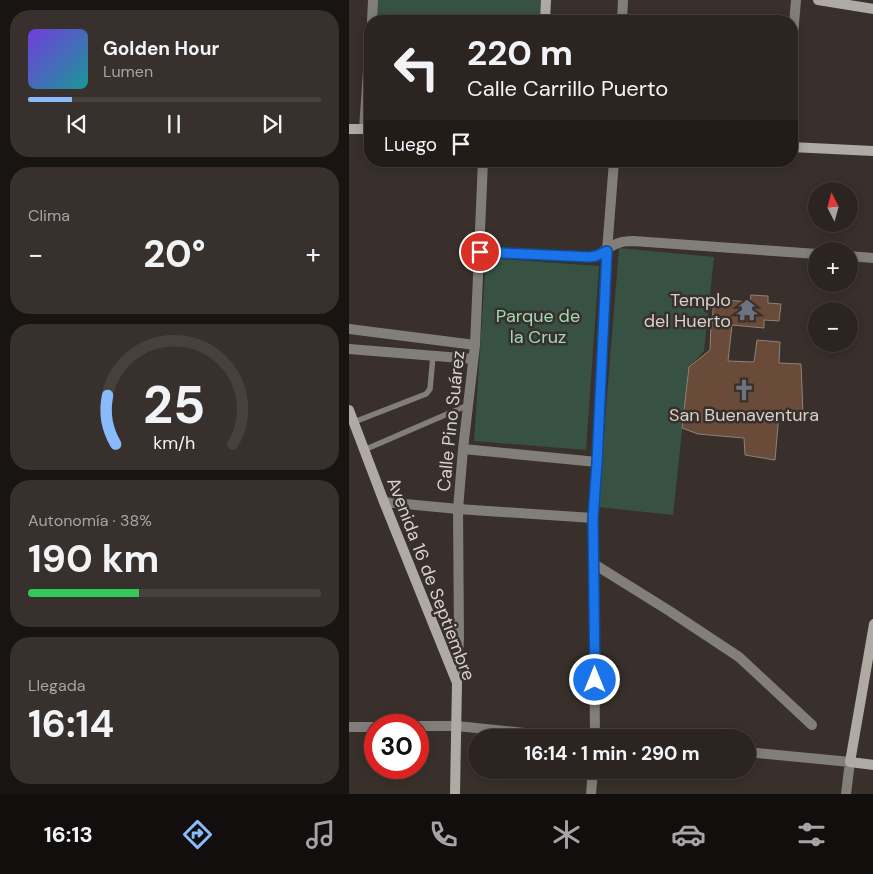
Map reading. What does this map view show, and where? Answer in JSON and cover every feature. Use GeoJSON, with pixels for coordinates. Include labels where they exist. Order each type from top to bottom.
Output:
{"type":"FeatureCollection","features":[{"type":"Feature","properties":{"kind":"main road"},"geometry":{"type":"LineString","coordinates":[[545,15],[546,0]]}},
{"type":"Feature","properties":{"kind":"main road"},"geometry":{"type":"LineString","coordinates":[[818,0],[873,9]]}},
{"type":"Feature","properties":{"kind":"main road"},"geometry":{"type":"LineString","coordinates":[[349,129],[364,129]]}},
{"type":"Feature","properties":{"kind":"main road"},"geometry":{"type":"LineString","coordinates":[[798,147],[873,151]]}},
{"type":"Feature","properties":{"kind":"main road","name":"Avenida 16 de Septiembre"},"geometry":{"type":"LineString","coordinates":[[349,410],[457,683],[455,794]]}},
{"type":"Feature","properties":{"kind":"main road"},"geometry":{"type":"LineString","coordinates":[[873,624],[850,762],[873,765]]}},
{"type":"Feature","properties":{"kind":"street"},"geometry":{"type":"LineString","coordinates":[[372,15],[373,0]]}},
{"type":"Feature","properties":{"kind":"street"},"geometry":{"type":"LineString","coordinates":[[622,15],[623,0]]}},
{"type":"Feature","properties":{"kind":"street"},"geometry":{"type":"LineString","coordinates":[[795,15],[796,0]]}},
{"type":"Feature","properties":{"kind":"street","name":"Calle Pino Suárez"},"geometry":{"type":"LineString","coordinates":[[457,683],[459,639],[458,510],[475,345],[483,167]]}},
{"type":"Feature","properties":{"kind":"street"},"geometry":{"type":"LineString","coordinates":[[595,729],[593,518],[607,251],[614,167]]}},
{"type":"Feature","properties":{"kind":"street"},"geometry":{"type":"LineString","coordinates":[[480,252],[590,257],[607,251],[618,243],[633,241],[808,253]]}},
{"type":"Feature","properties":{"kind":"street"},"geometry":{"type":"LineString","coordinates":[[858,257],[873,258]]}},
{"type":"Feature","properties":{"kind":"street"},"geometry":{"type":"LineString","coordinates":[[349,329],[475,345]]}},
{"type":"Feature","properties":{"kind":"street"},"geometry":{"type":"LineString","coordinates":[[349,349],[473,359]]}},
{"type":"Feature","properties":{"kind":"street"},"geometry":{"type":"LineString","coordinates":[[463,449],[597,462]]}},
{"type":"Feature","properties":{"kind":"street"},"geometry":{"type":"LineString","coordinates":[[384,502],[458,510],[593,518]]}},
{"type":"Feature","properties":{"kind":"street"},"geometry":{"type":"LineString","coordinates":[[594,564],[739,657],[812,725]]}},
{"type":"Feature","properties":{"kind":"street"},"geometry":{"type":"LineString","coordinates":[[429,726],[486,729]]}},
{"type":"Feature","properties":{"kind":"street"},"geometry":{"type":"LineString","coordinates":[[349,727],[364,727]]}},
{"type":"Feature","properties":{"kind":"street"},"geometry":{"type":"LineString","coordinates":[[756,753],[850,762],[846,794]]}},
{"type":"Feature","properties":{"kind":"street"},"geometry":{"type":"LineString","coordinates":[[591,794],[592,779]]}},
{"type":"Feature","properties":{"kind":"lane"},"geometry":{"type":"LineString","coordinates":[[354,422],[426,394],[430,389],[433,356]]}},
{"type":"Feature","properties":{"kind":"lane"},"geometry":{"type":"LineString","coordinates":[[364,450],[468,405]]}},
{"type":"Feature","properties":{"kind":"green space"},"geometry":{"type":"Polygon","coordinates":[[[373,0],[546,0],[545,15],[372,15],[373,0]]]}},
{"type":"Feature","properties":{"kind":"green space"},"geometry":{"type":"Polygon","coordinates":[[[619,248],[714,257],[704,351],[689,367],[673,515],[598,507],[619,248]]]}},
{"type":"Feature","properties":{"kind":"green space","name":"Parque de la Cruz"},"geometry":{"type":"Polygon","coordinates":[[[486,258],[599,266],[586,450],[474,441],[486,258]]]}},
{"type":"Feature","properties":{"kind":"building","name":"San Buenaventura"},"geometry":{"type":"Polygon","coordinates":[[[751,295],[768,296],[768,303],[781,304],[779,321],[764,320],[764,328],[732,325],[728,361],[754,362],[757,340],[780,342],[779,363],[801,364],[803,413],[779,414],[775,460],[745,455],[744,438],[698,434],[682,428],[689,367],[710,350],[714,299],[750,302],[751,295]]]}},
{"type":"Feature","properties":{"kind":"place","name":"Templo del Huerto"},"geometry":{"type":"Point","coordinates":[747,310]}},
{"type":"Feature","properties":{"kind":"place","name":"San Buenaventura"},"geometry":{"type":"Point","coordinates":[744,390]}},
{"type":"Feature","properties":{"kind":"route"},"geometry":{"type":"LineString","coordinates":[[480,252],[590,257],[607,251],[593,518],[595,680]]}}]}
